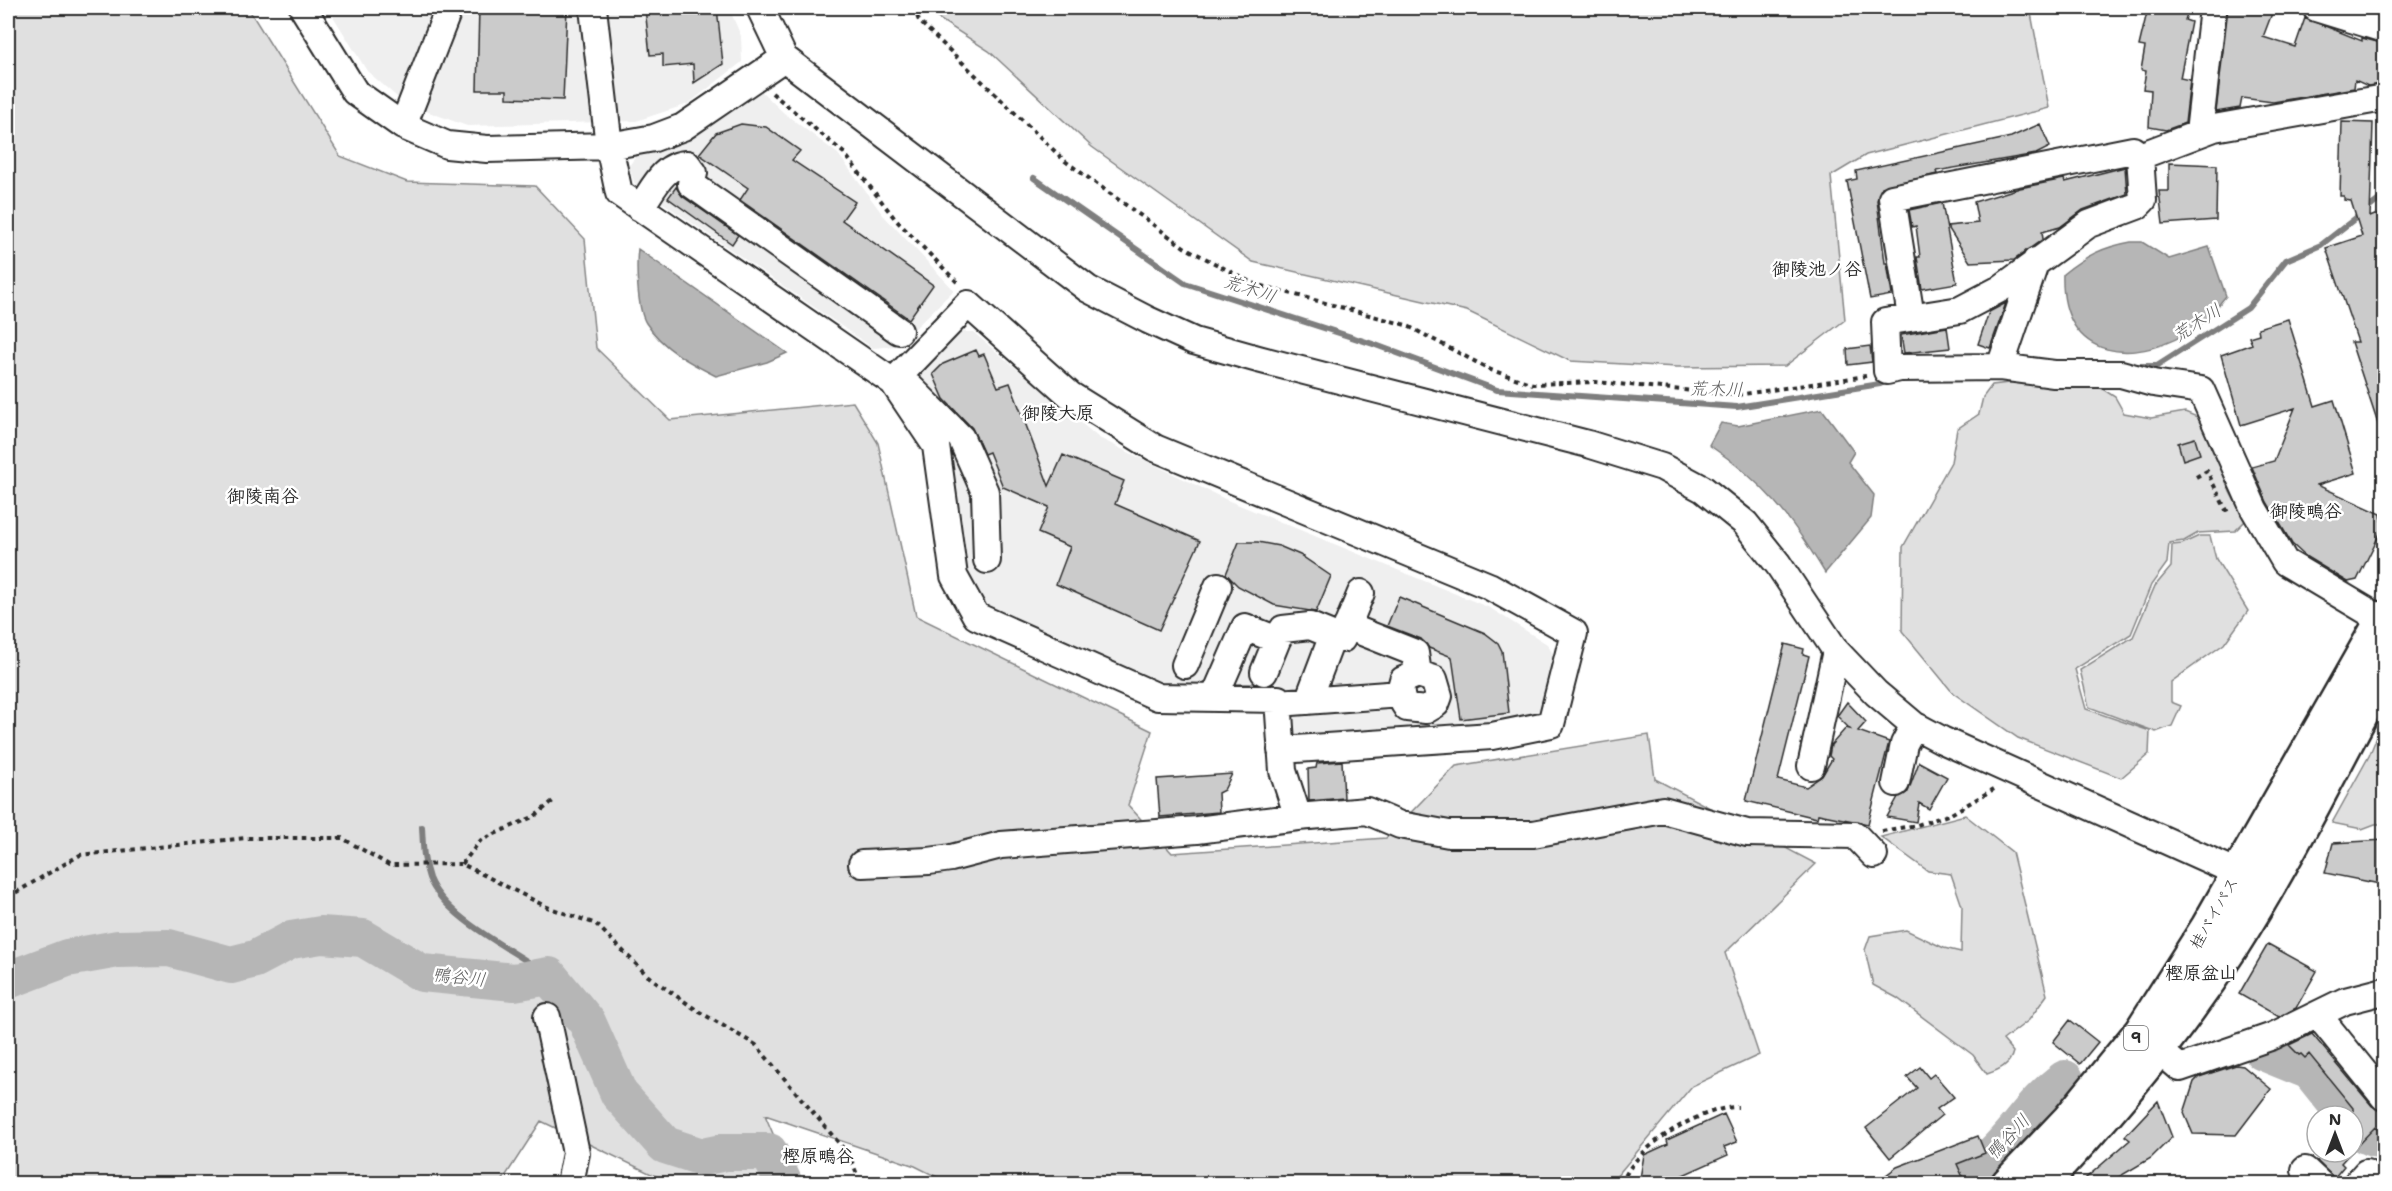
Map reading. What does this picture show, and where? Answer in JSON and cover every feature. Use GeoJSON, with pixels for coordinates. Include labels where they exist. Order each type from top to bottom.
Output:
{"type":"FeatureCollection","features":[{"type":"Feature","properties":{"kind":"highway","name":"桂バイパス"},"geometry":{"type":"LineString","coordinates":[[2041,1184],[2086,1136],[2159,1050],[2233,944],[2252,879],[2384,620]]}},
{"type":"Feature","properties":{"kind":"highway","name":"桂バイパス"},"geometry":{"type":"LineString","coordinates":[[2008,1184],[2069,1120],[2141,1032],[2208,927],[2252,879],[2385,671]]}},
{"type":"Feature","properties":{"kind":"street"},"geometry":{"type":"LineString","coordinates":[[303,8],[355,92],[403,126],[447,145],[487,149],[609,146],[654,138],[683,127],[784,58]]}},
{"type":"Feature","properties":{"kind":"street"},"geometry":{"type":"LineString","coordinates":[[403,126],[448,8]]}},
{"type":"Feature","properties":{"kind":"street"},"geometry":{"type":"LineString","coordinates":[[593,8],[609,146],[619,193],[892,381],[908,386],[961,438],[986,492],[987,560]]}},
{"type":"Feature","properties":{"kind":"street"},"geometry":{"type":"LineString","coordinates":[[760,8],[784,58],[1088,289],[1194,341],[1258,360],[1588,444],[1662,467],[1703,489],[1745,523],[1778,564],[1836,651],[1876,693],[1914,725],[1942,740],[2252,879]]}},
{"type":"Feature","properties":{"kind":"street"},"geometry":{"type":"LineString","coordinates":[[2199,133],[2213,8]]}},
{"type":"Feature","properties":{"kind":"street"},"geometry":{"type":"LineString","coordinates":[[2316,8],[2385,29]]}},
{"type":"Feature","properties":{"kind":"street"},"geometry":{"type":"LineString","coordinates":[[2140,156],[2214,128],[2385,98]]}},
{"type":"Feature","properties":{"kind":"street"},"geometry":{"type":"LineString","coordinates":[[1911,317],[1892,198],[2133,150],[2140,156],[2143,200],[2137,206],[2089,224],[2000,289],[1960,310],[1885,322],[1887,371],[1900,368],[2000,367],[2054,374],[2121,374],[2153,383],[2201,390],[2254,509],[2285,562],[2384,620]]}},
{"type":"Feature","properties":{"kind":"street"},"geometry":{"type":"LineString","coordinates":[[640,208],[666,170],[676,164],[687,164],[694,173],[691,184],[899,331]]}},
{"type":"Feature","properties":{"kind":"street"},"geometry":{"type":"LineString","coordinates":[[2000,367],[2036,261]]}},
{"type":"Feature","properties":{"kind":"street"},"geometry":{"type":"LineString","coordinates":[[892,381],[968,304],[1070,395],[1155,448],[1489,586],[1574,633],[1551,724],[1492,736],[1281,750]]}},
{"type":"Feature","properties":{"kind":"street"},"geometry":{"type":"LineString","coordinates":[[892,381],[936,446],[954,576],[976,616],[1158,697],[1278,699],[1283,771],[1298,817]]}},
{"type":"Feature","properties":{"kind":"street"},"geometry":{"type":"LineString","coordinates":[[1185,665],[1218,586]]}},
{"type":"Feature","properties":{"kind":"street"},"geometry":{"type":"LineString","coordinates":[[1308,701],[1340,631],[1361,593]]}},
{"type":"Feature","properties":{"kind":"street"},"geometry":{"type":"LineString","coordinates":[[1208,610],[1277,640]]}},
{"type":"Feature","properties":{"kind":"street"},"geometry":{"type":"LineString","coordinates":[[1264,672],[1283,629],[1311,626],[1340,631],[1415,654],[1418,674]]}},
{"type":"Feature","properties":{"kind":"street"},"geometry":{"type":"LineString","coordinates":[[1214,698],[1245,627]]}},
{"type":"Feature","properties":{"kind":"street"},"geometry":{"type":"LineString","coordinates":[[1811,766],[1836,651]]}},
{"type":"Feature","properties":{"kind":"street"},"geometry":{"type":"LineString","coordinates":[[1418,674],[1434,679],[1438,696],[1436,704],[1426,710],[1416,711],[1407,708],[1401,694],[1403,680],[1418,674]]}},
{"type":"Feature","properties":{"kind":"street"},"geometry":{"type":"LineString","coordinates":[[1278,703],[1401,694]]}},
{"type":"Feature","properties":{"kind":"street"},"geometry":{"type":"LineString","coordinates":[[1896,783],[1904,744],[1914,725]]}},
{"type":"Feature","properties":{"kind":"street"},"geometry":{"type":"LineString","coordinates":[[862,864],[951,858],[1001,844],[1197,830],[1367,811],[1400,825],[1449,834],[1533,834],[1663,810],[1747,832],[1855,835],[1874,855]]}},
{"type":"Feature","properties":{"kind":"street"},"geometry":{"type":"LineString","coordinates":[[2159,1050],[2180,1068],[2272,1036],[2345,1001],[2385,991]]}},
{"type":"Feature","properties":{"kind":"street"},"geometry":{"type":"LineString","coordinates":[[2318,1015],[2385,1096]]}},
{"type":"Feature","properties":{"kind":"street"},"geometry":{"type":"LineString","coordinates":[[547,1017],[576,1153],[570,1184]]}},
{"type":"Feature","properties":{"kind":"path"},"geometry":{"type":"LineString","coordinates":[[914,8],[920,21],[1065,160],[1184,247],[1252,283],[1406,325],[1491,370],[1533,384],[1596,382],[1737,395],[1887,371]]}},
{"type":"Feature","properties":{"kind":"path"},"geometry":{"type":"LineString","coordinates":[[765,87],[844,153],[896,220],[962,287]]}},
{"type":"Feature","properties":{"kind":"path"},"geometry":{"type":"LineString","coordinates":[[1855,835],[1917,825],[1951,814],[1994,789]]}},
{"type":"Feature","properties":{"kind":"path"},"geometry":{"type":"LineString","coordinates":[[462,864],[481,840],[535,816],[553,801]]}},
{"type":"Feature","properties":{"kind":"path"},"geometry":{"type":"LineString","coordinates":[[8,897],[80,855],[246,838],[342,838],[389,865],[462,864],[546,907],[596,924],[648,976],[698,1011],[756,1045],[849,1155],[861,1184]]}},
{"type":"Feature","properties":{"kind":"path"},"geometry":{"type":"LineString","coordinates":[[1622,1184],[1625,1172],[1652,1142],[1702,1116],[1725,1107],[1738,1107]]}},
{"type":"Feature","properties":{"kind":"shaded area"},"geometry":{"type":"Polygon","coordinates":[[[8,8],[248,8],[340,156],[407,182],[535,186],[585,239],[596,348],[670,420],[853,402],[878,443],[916,616],[1152,731],[1128,805],[1172,853],[1386,838],[1456,766],[1649,735],[1655,779],[1816,864],[1725,953],[1759,1055],[1692,1086],[1611,1183],[949,1183],[915,1166],[765,1115],[794,1183],[670,1183],[541,1121],[501,1183],[8,1183],[8,8]]]}},
{"type":"Feature","properties":{"kind":"shaded area"},"geometry":{"type":"Polygon","coordinates":[[[328,8],[729,8],[741,36],[742,62],[688,104],[636,121],[467,126],[404,103],[367,71],[328,8]]]}},
{"type":"Feature","properties":{"kind":"shaded area"},"geometry":{"type":"Polygon","coordinates":[[[922,8],[2030,8],[2049,108],[1866,155],[1831,176],[1845,320],[1785,366],[1677,367],[1570,361],[1467,311],[1253,262],[1092,147],[989,51],[922,8]]]}},
{"type":"Feature","properties":{"kind":"shaded area"},"geometry":{"type":"Polygon","coordinates":[[[759,89],[784,113],[838,154],[883,215],[954,290],[897,346],[873,348],[634,183],[629,166],[641,149],[759,89]]]}},
{"type":"Feature","properties":{"kind":"shaded area"},"geometry":{"type":"Polygon","coordinates":[[[952,332],[973,332],[1099,438],[1227,500],[1490,608],[1547,644],[1556,659],[1545,708],[1533,719],[1484,729],[1299,739],[1288,730],[1284,692],[1152,685],[980,609],[962,580],[910,374],[952,332]]]}},
{"type":"Feature","properties":{"kind":"shaded area"},"geometry":{"type":"Polygon","coordinates":[[[2017,382],[2098,386],[2115,397],[2124,413],[2151,418],[2185,412],[2202,419],[2230,492],[2245,521],[2235,531],[2198,533],[2184,541],[2169,543],[2167,563],[2151,585],[2131,634],[2075,669],[2086,709],[2150,731],[2149,754],[2121,778],[2018,738],[1953,693],[1902,631],[1903,547],[1951,462],[1957,429],[1979,414],[1983,397],[1992,385],[2017,382]]]}},
{"type":"Feature","properties":{"kind":"shaded area"},"geometry":{"type":"Polygon","coordinates":[[[2199,536],[2210,536],[2216,559],[2248,611],[2224,644],[2171,682],[2171,702],[2181,706],[2172,726],[2156,732],[2089,707],[2080,670],[2133,637],[2155,586],[2171,567],[2172,545],[2182,544],[2199,536]]]}},
{"type":"Feature","properties":{"kind":"shaded area"},"geometry":{"type":"Polygon","coordinates":[[[2384,720],[2384,824],[2375,824],[2362,829],[2332,823],[2369,756],[2384,720]]]}},
{"type":"Feature","properties":{"kind":"shaded area"},"geometry":{"type":"Polygon","coordinates":[[[1965,815],[2012,852],[2047,995],[2029,1020],[2003,1040],[2013,1052],[2007,1064],[1987,1074],[1973,1055],[1897,998],[1873,985],[1865,950],[1870,936],[1906,930],[1944,948],[1961,952],[1962,906],[1951,874],[1928,871],[1881,837],[1965,815]]]}},
{"type":"Feature","properties":{"kind":"water"},"geometry":{"type":"Polygon","coordinates":[[[2131,242],[2142,242],[2169,259],[2209,247],[2226,296],[2202,323],[2175,339],[2151,348],[2128,351],[2107,349],[2089,341],[2074,326],[2065,304],[2063,274],[2095,253],[2131,242]]]}},
{"type":"Feature","properties":{"kind":"water"},"geometry":{"type":"Polygon","coordinates":[[[638,249],[787,353],[767,362],[716,376],[669,348],[653,332],[643,316],[638,287],[638,249]]]}},
{"type":"Feature","properties":{"kind":"water"},"geometry":{"type":"Polygon","coordinates":[[[1822,409],[1854,452],[1848,462],[1874,495],[1871,518],[1825,573],[1775,502],[1746,473],[1709,445],[1721,423],[1738,426],[1822,409]]]}},
{"type":"Feature","properties":{"kind":"building"},"geometry":{"type":"Polygon","coordinates":[[[479,8],[567,8],[563,100],[507,98],[507,90],[477,90],[479,8]]]}},
{"type":"Feature","properties":{"kind":"building"},"geometry":{"type":"Polygon","coordinates":[[[645,8],[717,8],[723,64],[694,83],[693,64],[663,67],[663,54],[650,55],[645,8]]]}},
{"type":"Feature","properties":{"kind":"building"},"geometry":{"type":"Polygon","coordinates":[[[2148,8],[2189,8],[2185,20],[2191,22],[2180,78],[2190,80],[2185,123],[2166,130],[2149,127],[2151,90],[2143,89],[2146,71],[2141,70],[2145,47],[2139,46],[2148,8]]]}},
{"type":"Feature","properties":{"kind":"building"},"geometry":{"type":"Polygon","coordinates":[[[2228,8],[2274,8],[2263,37],[2295,47],[2305,18],[2362,41],[2362,38],[2385,44],[2385,83],[2368,86],[2355,80],[2354,88],[2273,102],[2242,98],[2240,108],[2216,112],[2228,8]]]}},
{"type":"Feature","properties":{"kind":"building"},"geometry":{"type":"Polygon","coordinates":[[[2342,122],[2373,123],[2370,217],[2377,214],[2385,238],[2385,432],[2381,433],[2351,342],[2358,342],[2326,248],[2362,236],[2351,201],[2344,200],[2344,196],[2340,196],[2342,122]]]}},
{"type":"Feature","properties":{"kind":"building"},"geometry":{"type":"Polygon","coordinates":[[[741,124],[766,127],[800,151],[792,160],[855,202],[842,220],[933,285],[909,319],[740,200],[748,188],[699,154],[716,133],[741,124]]]}},
{"type":"Feature","properties":{"kind":"building"},"geometry":{"type":"Polygon","coordinates":[[[2040,124],[2050,147],[2036,154],[1936,171],[1937,174],[1882,187],[1877,200],[1885,263],[1887,263],[1892,295],[1870,299],[1847,181],[1857,179],[1856,171],[2011,137],[2040,124]]]}},
{"type":"Feature","properties":{"kind":"building"},"geometry":{"type":"Polygon","coordinates":[[[2169,163],[2217,165],[2216,220],[2163,224],[2159,191],[2169,191],[2169,163]]]}},
{"type":"Feature","properties":{"kind":"building"},"geometry":{"type":"Polygon","coordinates":[[[2125,167],[2127,194],[2083,210],[2060,227],[2042,232],[2043,239],[2014,260],[1970,262],[1947,226],[1978,223],[1974,202],[2020,188],[2064,179],[2065,182],[2125,167]]]}},
{"type":"Feature","properties":{"kind":"building"},"geometry":{"type":"Polygon","coordinates":[[[676,187],[682,196],[738,235],[732,244],[668,198],[676,187]]]}},
{"type":"Feature","properties":{"kind":"building"},"geometry":{"type":"Polygon","coordinates":[[[1942,203],[1957,283],[1922,289],[1917,257],[1920,257],[1916,226],[1912,227],[1909,210],[1942,203]]]}},
{"type":"Feature","properties":{"kind":"building"},"geometry":{"type":"Polygon","coordinates":[[[2006,303],[1990,348],[1978,344],[1989,312],[2006,303]]]}},
{"type":"Feature","properties":{"kind":"building"},"geometry":{"type":"Polygon","coordinates":[[[2288,319],[2315,406],[2334,400],[2356,473],[2317,485],[2381,514],[2383,527],[2357,580],[2348,582],[2305,556],[2292,544],[2267,502],[2252,467],[2274,461],[2295,408],[2241,425],[2221,355],[2252,344],[2249,337],[2259,334],[2258,328],[2288,319]]]}},
{"type":"Feature","properties":{"kind":"building"},"geometry":{"type":"Polygon","coordinates":[[[1947,327],[1950,348],[1904,353],[1901,335],[1947,327]]]}},
{"type":"Feature","properties":{"kind":"building"},"geometry":{"type":"Polygon","coordinates":[[[1870,346],[1872,362],[1848,365],[1847,349],[1870,346]]]}},
{"type":"Feature","properties":{"kind":"building"},"geometry":{"type":"Polygon","coordinates":[[[976,350],[979,356],[984,354],[998,387],[1010,383],[1049,486],[1063,455],[1124,481],[1115,504],[1200,541],[1159,630],[1056,584],[1070,547],[1038,533],[1049,507],[1003,487],[989,452],[984,454],[972,428],[944,399],[933,374],[943,364],[976,350]]]}},
{"type":"Feature","properties":{"kind":"building"},"geometry":{"type":"Polygon","coordinates":[[[2195,438],[2200,454],[2183,460],[2178,443],[2195,438]]]}},
{"type":"Feature","properties":{"kind":"building"},"geometry":{"type":"Polygon","coordinates":[[[1239,542],[1258,542],[1279,546],[1300,555],[1331,576],[1316,612],[1274,605],[1238,586],[1226,574],[1239,542]]]}},
{"type":"Feature","properties":{"kind":"building"},"geometry":{"type":"Polygon","coordinates":[[[1399,597],[1485,633],[1498,643],[1502,651],[1509,713],[1461,719],[1452,657],[1429,648],[1421,639],[1387,626],[1399,597]]]}},
{"type":"Feature","properties":{"kind":"building"},"geometry":{"type":"Polygon","coordinates":[[[1785,644],[1804,649],[1803,654],[1809,656],[1778,780],[1806,787],[1822,776],[1832,759],[1829,756],[1831,745],[1846,728],[1850,729],[1837,716],[1847,702],[1866,722],[1858,731],[1889,742],[1868,824],[1818,814],[1817,818],[1746,801],[1785,644]]]}},
{"type":"Feature","properties":{"kind":"building"},"geometry":{"type":"Polygon","coordinates":[[[1342,761],[1344,798],[1309,801],[1308,769],[1316,768],[1317,763],[1342,761]]]}},
{"type":"Feature","properties":{"kind":"building"},"geometry":{"type":"Polygon","coordinates":[[[1919,762],[1947,777],[1929,809],[1919,803],[1916,822],[1887,817],[1898,797],[1908,792],[1919,762]]]}},
{"type":"Feature","properties":{"kind":"building"},"geometry":{"type":"Polygon","coordinates":[[[1232,774],[1224,790],[1218,793],[1219,812],[1160,817],[1157,779],[1232,774]]]}},
{"type":"Feature","properties":{"kind":"building"},"geometry":{"type":"Polygon","coordinates":[[[2385,840],[2385,885],[2325,873],[2333,843],[2385,840]]]}},
{"type":"Feature","properties":{"kind":"building"},"geometry":{"type":"Polygon","coordinates":[[[2268,944],[2317,971],[2296,1008],[2279,1017],[2239,994],[2268,944]]]}},
{"type":"Feature","properties":{"kind":"building"},"geometry":{"type":"Polygon","coordinates":[[[2070,1020],[2098,1042],[2080,1064],[2053,1042],[2070,1020]]]}},
{"type":"Feature","properties":{"kind":"building"},"geometry":{"type":"Polygon","coordinates":[[[2312,1034],[2372,1106],[2385,1112],[2385,1137],[2375,1127],[2365,1137],[2365,1104],[2350,1104],[2309,1054],[2305,1058],[2289,1045],[2312,1034]]]}},
{"type":"Feature","properties":{"kind":"building"},"geometry":{"type":"Polygon","coordinates":[[[2236,1065],[2243,1066],[2271,1089],[2236,1135],[2193,1134],[2184,1113],[2194,1082],[2199,1077],[2236,1065]]]}},
{"type":"Feature","properties":{"kind":"building"},"geometry":{"type":"Polygon","coordinates":[[[1920,1067],[1929,1078],[1934,1074],[1954,1097],[1937,1109],[1942,1115],[1890,1158],[1866,1128],[1917,1088],[1907,1077],[1920,1067]]]}},
{"type":"Feature","properties":{"kind":"building"},"geometry":{"type":"Polygon","coordinates":[[[2158,1101],[2172,1137],[2151,1158],[2107,1184],[2079,1184],[2130,1140],[2125,1136],[2158,1101]]]}},
{"type":"Feature","properties":{"kind":"building"},"geometry":{"type":"Polygon","coordinates":[[[1724,1114],[1737,1142],[1724,1147],[1728,1155],[1663,1184],[1639,1184],[1644,1155],[1668,1144],[1667,1140],[1724,1114]]]}},
{"type":"Feature","properties":{"kind":"building"},"geometry":{"type":"Polygon","coordinates":[[[1978,1136],[1985,1153],[1957,1164],[1966,1184],[1874,1184],[1897,1167],[1978,1136]]]}},
{"type":"Feature","properties":{"kind":"building"},"geometry":{"type":"Polygon","coordinates":[[[2320,1164],[2342,1164],[2344,1166],[2334,1178],[2320,1164]]]}},
{"type":"Feature","properties":{"kind":"waterway","name":"荒木川"},"geometry":{"type":"LineString","coordinates":[[1034,178],[1185,283],[1373,344],[1497,390],[1737,407],[1880,384],[1888,380]]}},
{"type":"Feature","properties":{"kind":"waterway","name":"荒木川"},"geometry":{"type":"LineString","coordinates":[[2132,366],[2157,366],[2248,308],[2286,260],[2321,245],[2384,196]]}},
{"type":"Feature","properties":{"kind":"waterway"},"geometry":{"type":"LineString","coordinates":[[422,827],[426,865],[429,878],[437,893],[465,920],[549,976]]}},
{"type":"Feature","properties":{"kind":"waterway","name":"鴨谷川"},"geometry":{"type":"LineString","coordinates":[[8,980],[67,958],[118,949],[169,948],[231,965],[255,959],[291,940],[321,935],[363,938],[422,973],[514,982],[549,976],[587,1022],[619,1094],[665,1145],[702,1157],[726,1152],[769,1152],[784,1184]]}},
{"type":"Feature","properties":{"kind":"waterway","name":"鴨谷川"},"geometry":{"type":"LineString","coordinates":[[2263,1052],[2310,1071],[2336,1104]]}},
{"type":"Feature","properties":{"kind":"waterway","name":"鴨谷川"},"geometry":{"type":"LineString","coordinates":[[1943,1184],[1965,1175],[1983,1163],[2034,1107],[2065,1079]]}},
{"type":"Feature","properties":{"kind":"waterway","name":"鴨谷川"},"geometry":{"type":"LineString","coordinates":[[2365,1135],[2384,1140]]}},
{"type":"Feature","properties":{"kind":"district","name":"御陵池ノ谷"},"geometry":{"type":"Point","coordinates":[1817,269]}},
{"type":"Feature","properties":{"kind":"district","name":"御陵大原"},"geometry":{"type":"Point","coordinates":[1058,413]}},
{"type":"Feature","properties":{"kind":"district","name":"御陵南谷"},"geometry":{"type":"Point","coordinates":[263,496]}},
{"type":"Feature","properties":{"kind":"district","name":"御陵鴫谷"},"geometry":{"type":"Point","coordinates":[2306,511]}},
{"type":"Feature","properties":{"kind":"district","name":"樫原盆山"},"geometry":{"type":"Point","coordinates":[2201,973]}},
{"type":"Feature","properties":{"kind":"district","name":"樫原鴫谷"},"geometry":{"type":"Point","coordinates":[818,1156]}}]}
